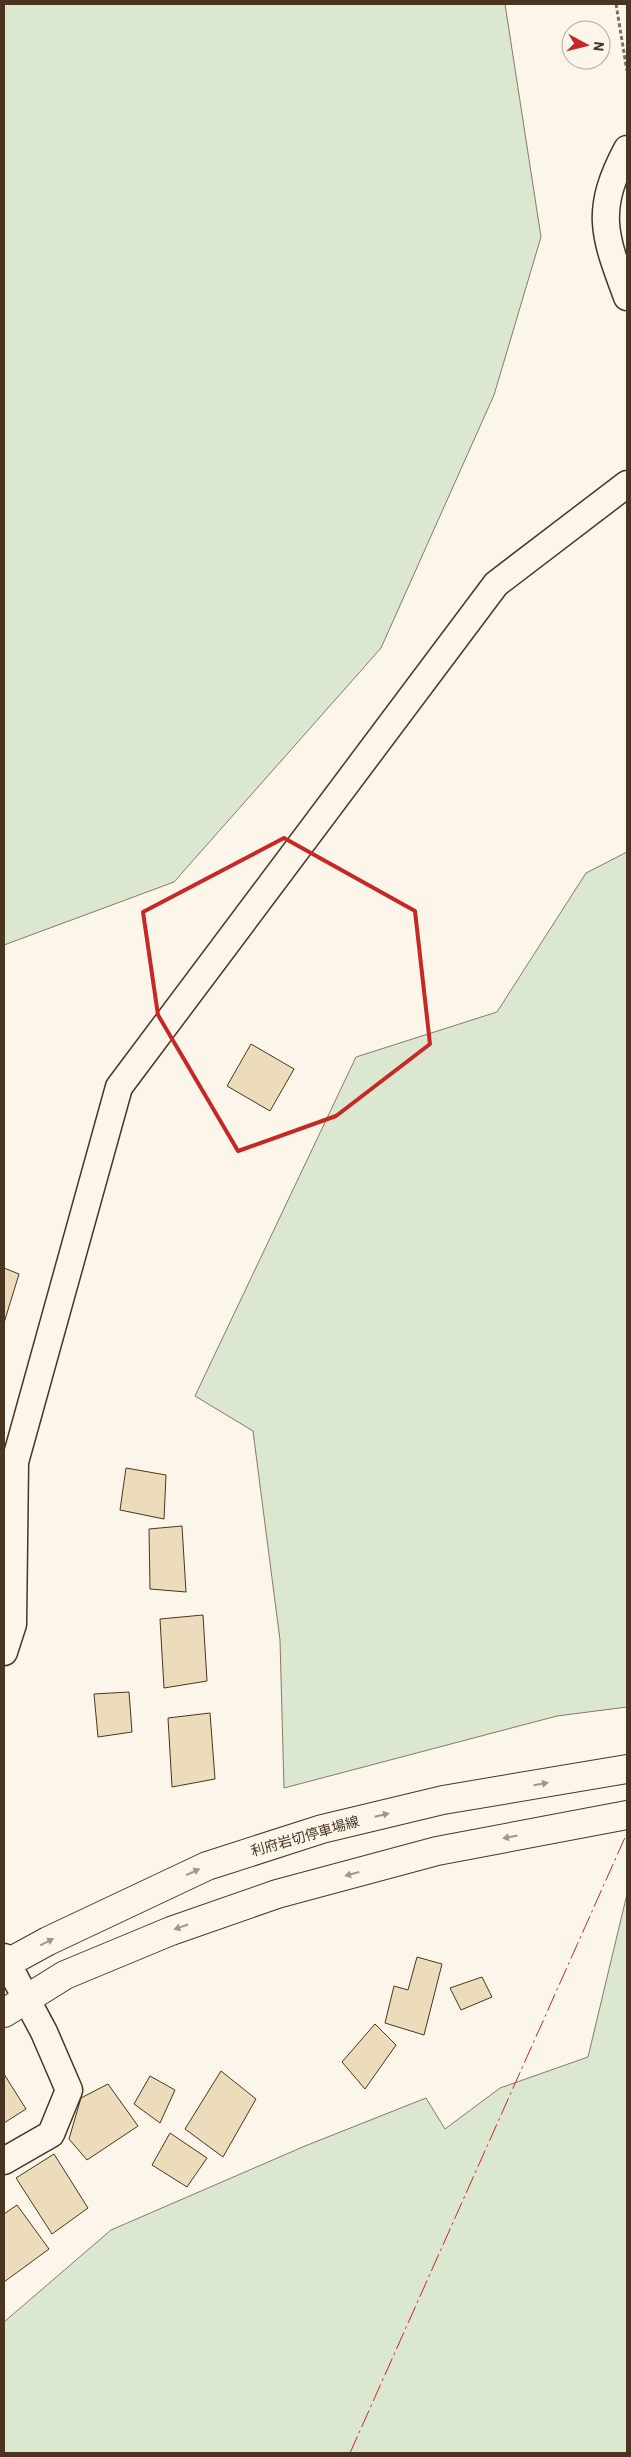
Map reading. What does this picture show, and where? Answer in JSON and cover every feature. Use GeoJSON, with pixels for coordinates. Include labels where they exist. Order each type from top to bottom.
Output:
{"type":"FeatureCollection","features":[{"type":"Feature","properties":{"kind":"main road","name":"利府岩切停車場線"},"geometry":{"type":"LineString","coordinates":[[5,1962],[207,1866],[313,1832],[443,1800],[627,1769]]}},
{"type":"Feature","properties":{"kind":"main road"},"geometry":{"type":"LineString","coordinates":[[15,2006],[74,1971],[171,1931],[276,1894],[437,1851],[627,1816]]}},
{"type":"Feature","properties":{"kind":"street"},"geometry":{"type":"LineString","coordinates":[[627,149],[614,175],[604,215],[608,247],[627,296]]}},
{"type":"Feature","properties":{"kind":"street"},"geometry":{"type":"LineString","coordinates":[[4,1652],[13,1624],[9,1459],[118,1087],[496,584],[627,484]]}},
{"type":"Feature","properties":{"kind":"street"},"geometry":{"type":"LineString","coordinates":[[4,2161],[51,2134],[69,2090],[44,2032],[15,2006],[5,1962]]}},
{"type":"Feature","properties":{"kind":"path"},"geometry":{"type":"LineString","coordinates":[[616,4],[627,71]]}},
{"type":"Feature","properties":{"kind":"highlighted area"},"geometry":{"type":"Polygon","coordinates":[[[284,838],[415,911],[430,1044],[336,1116],[238,1151],[158,1015],[143,912],[284,838]]]}},
{"type":"Feature","properties":{"kind":"green space"},"geometry":{"type":"Polygon","coordinates":[[[4,4],[505,4],[541,237],[494,395],[381,648],[174,882],[4,945],[4,4]]]}},
{"type":"Feature","properties":{"kind":"green space"},"geometry":{"type":"Polygon","coordinates":[[[627,852],[627,1707],[557,1716],[284,1788],[280,1640],[253,1431],[195,1396],[356,1057],[497,1012],[586,873],[627,852]]]}},
{"type":"Feature","properties":{"kind":"green space"},"geometry":{"type":"Polygon","coordinates":[[[627,1894],[627,2453],[4,2453],[4,2322],[111,2230],[305,2146],[426,2098],[445,2129],[500,2088],[588,2057],[627,1894]]]}},
{"type":"Feature","properties":{"kind":"building"},"geometry":{"type":"Polygon","coordinates":[[[251,1044],[294,1069],[270,1111],[227,1086],[251,1044]]]}},
{"type":"Feature","properties":{"kind":"building"},"geometry":{"type":"Polygon","coordinates":[[[4,1268],[19,1274],[4,1323],[4,1268]]]}},
{"type":"Feature","properties":{"kind":"building"},"geometry":{"type":"Polygon","coordinates":[[[126,1468],[166,1475],[164,1519],[120,1510],[126,1468]]]}},
{"type":"Feature","properties":{"kind":"building"},"geometry":{"type":"Polygon","coordinates":[[[182,1526],[186,1592],[150,1589],[149,1529],[182,1526]]]}},
{"type":"Feature","properties":{"kind":"building"},"geometry":{"type":"Polygon","coordinates":[[[203,1615],[207,1681],[164,1688],[160,1619],[203,1615]]]}},
{"type":"Feature","properties":{"kind":"building"},"geometry":{"type":"Polygon","coordinates":[[[129,1692],[132,1732],[98,1737],[94,1694],[129,1692]]]}},
{"type":"Feature","properties":{"kind":"building"},"geometry":{"type":"Polygon","coordinates":[[[210,1713],[215,1779],[172,1787],[168,1718],[210,1713]]]}},
{"type":"Feature","properties":{"kind":"building"},"geometry":{"type":"Polygon","coordinates":[[[417,1957],[442,1964],[424,2035],[385,2023],[394,1986],[408,1990],[417,1957]]]}},
{"type":"Feature","properties":{"kind":"building"},"geometry":{"type":"Polygon","coordinates":[[[482,1977],[492,1997],[461,2010],[450,1988],[482,1977]]]}},
{"type":"Feature","properties":{"kind":"building"},"geometry":{"type":"Polygon","coordinates":[[[375,2024],[396,2045],[365,2089],[342,2062],[375,2024]]]}},
{"type":"Feature","properties":{"kind":"building"},"geometry":{"type":"Polygon","coordinates":[[[221,2071],[256,2099],[223,2157],[185,2129],[221,2071]]]}},
{"type":"Feature","properties":{"kind":"building"},"geometry":{"type":"Polygon","coordinates":[[[4,2074],[26,2109],[4,2123],[4,2074]]]}},
{"type":"Feature","properties":{"kind":"building"},"geometry":{"type":"Polygon","coordinates":[[[150,2076],[175,2090],[160,2123],[134,2104],[150,2076]]]}},
{"type":"Feature","properties":{"kind":"building"},"geometry":{"type":"Polygon","coordinates":[[[108,2084],[138,2126],[87,2160],[69,2139],[81,2098],[108,2084]]]}},
{"type":"Feature","properties":{"kind":"building"},"geometry":{"type":"Polygon","coordinates":[[[170,2133],[207,2158],[187,2187],[152,2165],[170,2133]]]}},
{"type":"Feature","properties":{"kind":"building"},"geometry":{"type":"Polygon","coordinates":[[[54,2154],[88,2208],[52,2234],[16,2178],[54,2154]]]}},
{"type":"Feature","properties":{"kind":"building"},"geometry":{"type":"Polygon","coordinates":[[[17,2205],[49,2249],[4,2282],[4,2214],[17,2205]]]}},
{"type":"Feature","properties":{"kind":"power"},"geometry":{"type":"LineString","coordinates":[[350,2453],[627,1833]]}}]}
